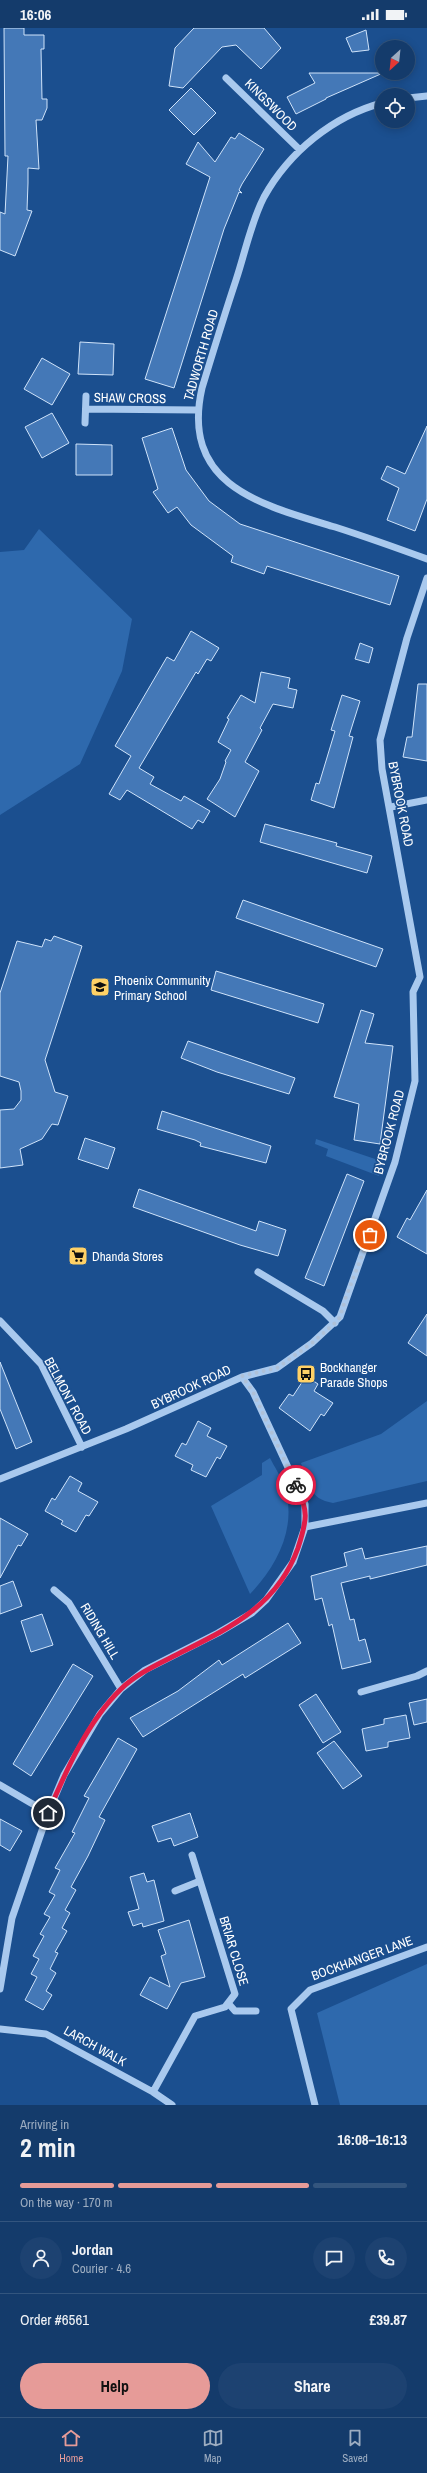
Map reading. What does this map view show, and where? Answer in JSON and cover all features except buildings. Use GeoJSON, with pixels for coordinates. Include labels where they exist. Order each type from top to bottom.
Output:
{"type":"FeatureCollection","features":[{"type":"Feature","properties":{"kind":"street","name":"KINGSWOOD"},"geometry":{"type":"LineString","coordinates":[[226,78],[300,150]]}},
{"type":"Feature","properties":{"kind":"street"},"geometry":{"type":"LineString","coordinates":[[415,97],[427,96]]}},
{"type":"Feature","properties":{"kind":"street","name":"TADWORTH ROAD"},"geometry":{"type":"LineString","coordinates":[[375,105],[361,109],[328,128],[300,150],[264,197],[253,225],[202,388],[197,410],[199,427],[207,455],[217,471],[247,496],[264,505],[370,538],[427,559]]}},
{"type":"Feature","properties":{"kind":"street","name":"SHAW CROSS"},"geometry":{"type":"LineString","coordinates":[[85,423],[86,396]]}},
{"type":"Feature","properties":{"kind":"street","name":"SHAW CROSS"},"geometry":{"type":"LineString","coordinates":[[86,409],[197,410]]}},
{"type":"Feature","properties":{"kind":"street","name":"BYBROOK ROAD"},"geometry":{"type":"LineString","coordinates":[[0,1479],[82,1447],[242,1376],[277,1368],[312,1343],[340,1317],[395,1162],[415,1081],[413,992],[420,977],[382,768],[380,740],[407,638],[427,578]]}},
{"type":"Feature","properties":{"kind":"street"},"geometry":{"type":"LineString","coordinates":[[390,808],[427,800]]}},
{"type":"Feature","properties":{"kind":"street"},"geometry":{"type":"LineString","coordinates":[[258,1272],[323,1311],[335,1323]]}},
{"type":"Feature","properties":{"kind":"street","name":"BELMONT ROAD"},"geometry":{"type":"LineString","coordinates":[[0,1321],[41,1364],[82,1447]]}},
{"type":"Feature","properties":{"kind":"street"},"geometry":{"type":"LineString","coordinates":[[0,1989],[12,1918],[48,1813],[64,1775],[100,1714],[121,1689],[145,1670],[218,1633],[256,1609],[266,1600],[293,1562],[305,1527],[305,1504],[253,1392],[242,1376]]}},
{"type":"Feature","properties":{"kind":"street"},"geometry":{"type":"LineString","coordinates":[[305,1527],[427,1503]]}},
{"type":"Feature","properties":{"kind":"street","name":"RIDING HILL"},"geometry":{"type":"LineString","coordinates":[[54,1590],[69,1603],[121,1689]]}},
{"type":"Feature","properties":{"kind":"street"},"geometry":{"type":"LineString","coordinates":[[361,1692],[417,1676],[427,1671]]}},
{"type":"Feature","properties":{"kind":"street"},"geometry":{"type":"LineString","coordinates":[[0,1785],[48,1813]]}},
{"type":"Feature","properties":{"kind":"street","name":"BRIAR CLOSE"},"geometry":{"type":"LineString","coordinates":[[153,2092],[195,2016],[225,2007],[235,1994],[192,1856]]}},
{"type":"Feature","properties":{"kind":"street"},"geometry":{"type":"LineString","coordinates":[[175,1891],[200,1881]]}},
{"type":"Feature","properties":{"kind":"street","name":"BOCKHANGER LANE"},"geometry":{"type":"LineString","coordinates":[[315,2105],[291,2009],[310,1990],[427,1947]]}},
{"type":"Feature","properties":{"kind":"street"},"geometry":{"type":"LineString","coordinates":[[228,2003],[235,2010],[256,2011]]}},
{"type":"Feature","properties":{"kind":"street","name":"LARCH WALK"},"geometry":{"type":"LineString","coordinates":[[0,2030],[46,2034],[153,2092],[172,2105]]}},
{"type":"Feature","properties":{"kind":"shaded area"},"geometry":{"type":"Polygon","coordinates":[[[39,529],[132,619],[122,671],[80,764],[0,815],[0,552],[24,550],[39,529]]]}},
{"type":"Feature","properties":{"kind":"shaded area"},"geometry":{"type":"Polygon","coordinates":[[[316,1139],[384,1162],[379,1176],[326,1156],[328,1149],[315,1144],[316,1139]]]}},
{"type":"Feature","properties":{"kind":"shaded area"},"geometry":{"type":"Polygon","coordinates":[[[427,1401],[427,1481],[333,1503],[325,1501],[314,1494],[308,1483],[301,1463],[381,1434],[427,1401]]]}},
{"type":"Feature","properties":{"kind":"shaded area"},"geometry":{"type":"Polygon","coordinates":[[[270,1458],[282,1480],[287,1498],[289,1514],[287,1528],[277,1557],[260,1583],[250,1594],[211,1506],[262,1475],[262,1463],[270,1458]]]}},
{"type":"Feature","properties":{"kind":"shaded area"},"geometry":{"type":"Polygon","coordinates":[[[427,1964],[427,2105],[340,2105],[317,2013],[427,1964]]]}},
{"type":"Feature","properties":{"kind":"way so far"},"geometry":{"type":"LineString","coordinates":[[296,1485],[253,1392],[242,1376],[277,1368],[312,1343],[335,1323],[340,1317],[346,1297],[370,1235]]}},
{"type":"Feature","properties":{"kind":"place","name":"Phoenix Community Primary School"},"geometry":{"type":"Point","coordinates":[100,987]}},
{"type":"Feature","properties":{"kind":"place","name":"Dhanda Stores"},"geometry":{"type":"Point","coordinates":[78,1256]}},
{"type":"Feature","properties":{"kind":"place","name":"Bockhanger Parade Shops"},"geometry":{"type":"Point","coordinates":[306,1374]}},
{"type":"Feature","properties":{"kind":"route"},"geometry":{"type":"LineString","coordinates":[[48,1813],[64,1775],[84,1740],[100,1714],[121,1689],[145,1670],[218,1633],[252,1613],[266,1600],[277,1586],[293,1562],[305,1527],[305,1504],[296,1485]]}}]}
